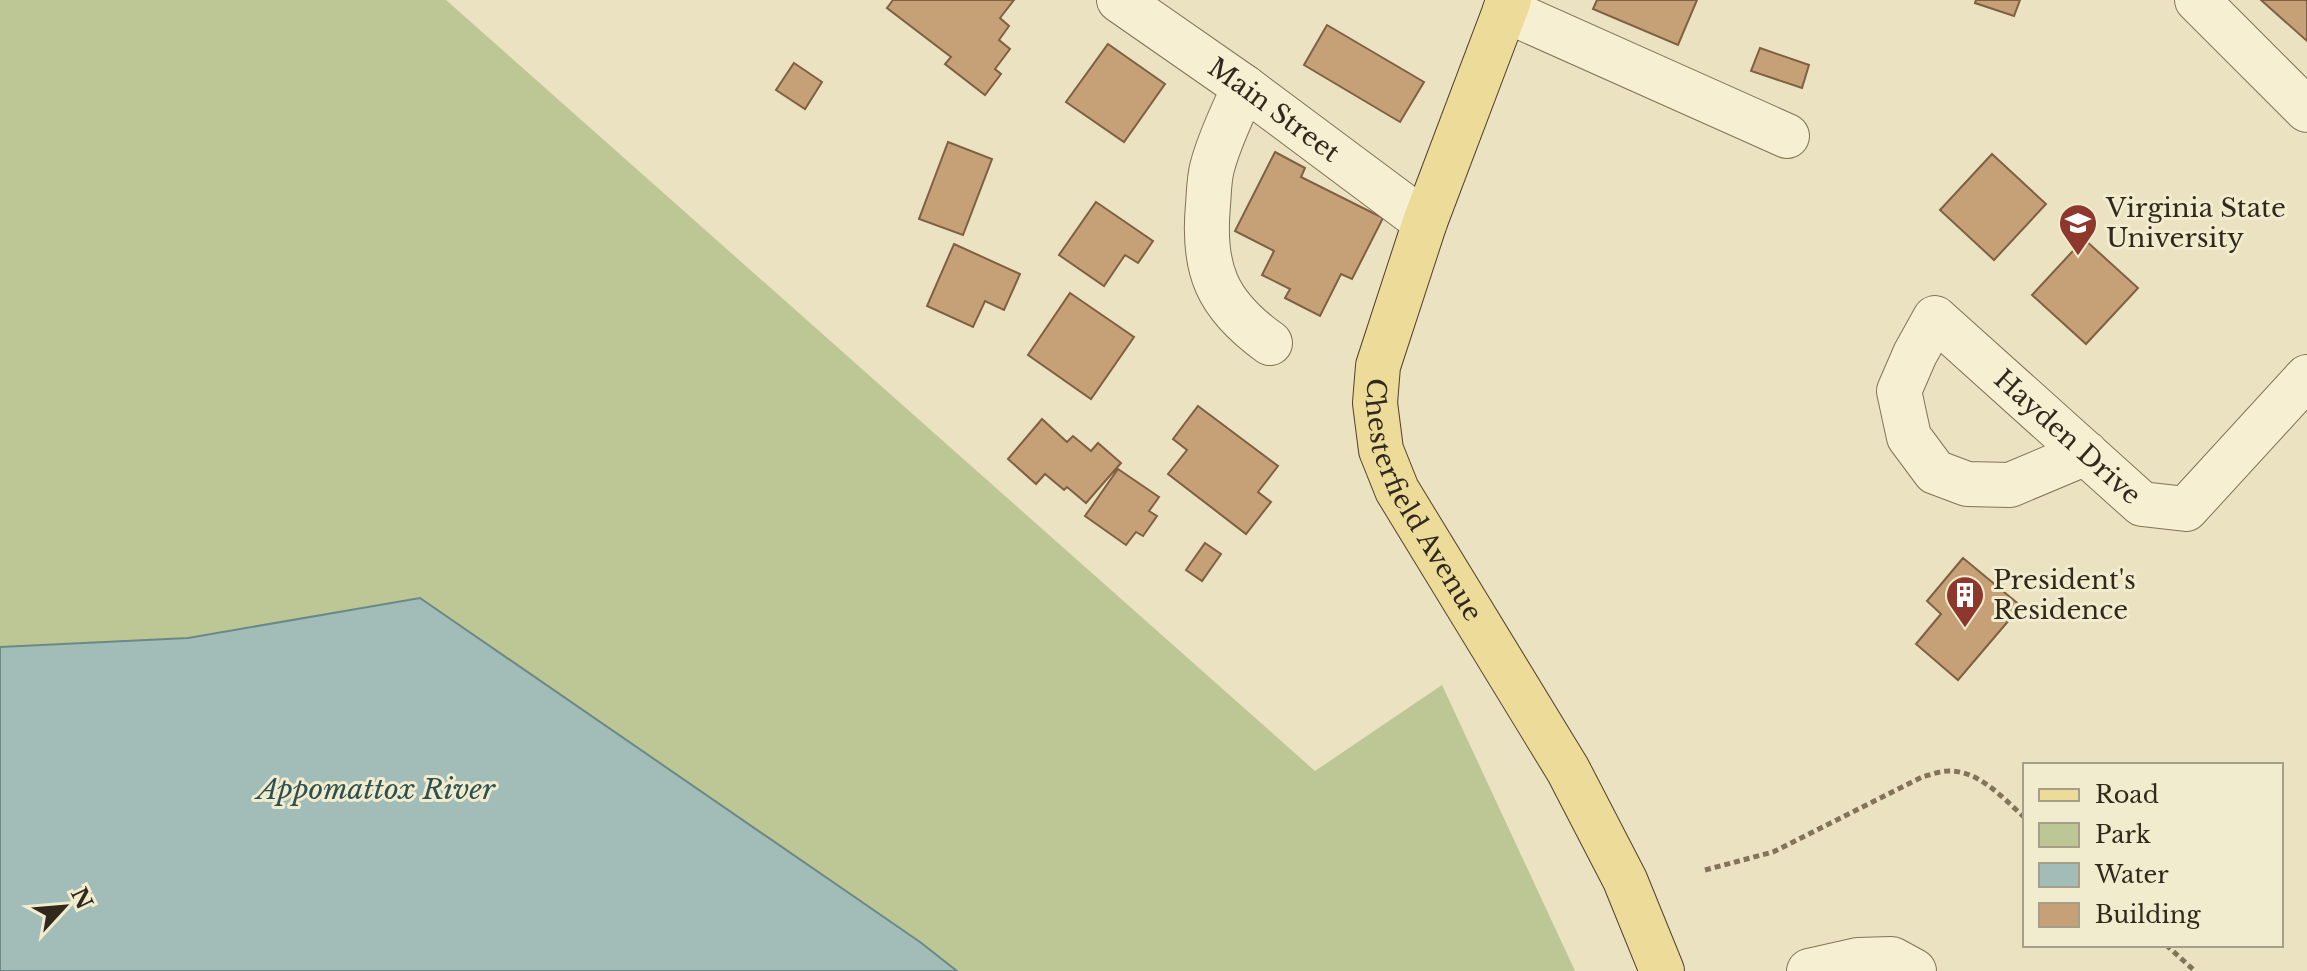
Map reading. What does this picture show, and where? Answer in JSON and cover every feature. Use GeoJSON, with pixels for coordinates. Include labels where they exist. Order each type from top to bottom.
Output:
{"type":"FeatureCollection","features":[{"type":"Feature","properties":{"kind":"main road","name":"Chesterfield Avenue"},"geometry":{"type":"LineString","coordinates":[[1507,5],[1425,222],[1378,366],[1375,403],[1381,450],[1397,490],[1568,770],[1625,880],[1662,971]]}},
{"type":"Feature","properties":{"kind":"street","name":"Main Street"},"geometry":{"type":"LineString","coordinates":[[1119,0],[1244,87],[1425,222]]}},
{"type":"Feature","properties":{"kind":"street"},"geometry":{"type":"LineString","coordinates":[[2197,0],[2307,110]]}},
{"type":"Feature","properties":{"kind":"street"},"geometry":{"type":"LineString","coordinates":[[1507,5],[1787,136]]}},
{"type":"Feature","properties":{"kind":"street"},"geometry":{"type":"LineString","coordinates":[[1244,87],[1211,169],[1206,223],[1209,267],[1224,299],[1247,326],[1270,343]]}},
{"type":"Feature","properties":{"kind":"street","name":"Hayden Drive"},"geometry":{"type":"LineString","coordinates":[[2086,453],[2010,485],[1967,484],[1935,472],[1909,437],[1899,391],[1935,318],[2086,453],[2142,504],[2186,509],[2307,377]]}},
{"type":"Feature","properties":{"kind":"street"},"geometry":{"type":"LineString","coordinates":[[1809,971],[1858,960],[1892,959],[1914,971]]}},
{"type":"Feature","properties":{"kind":"path"},"geometry":{"type":"LineString","coordinates":[[1705,870],[1773,852],[1922,777],[1948,771],[1973,776],[2023,816]]}},
{"type":"Feature","properties":{"kind":"path"},"geometry":{"type":"LineString","coordinates":[[2168,947],[2195,971]]}},
{"type":"Feature","properties":{"kind":"green space"},"geometry":{"type":"Polygon","coordinates":[[[0,0],[446,0],[1315,771],[1442,685],[1575,971],[957,971],[920,942],[188,638],[0,647],[0,0]]]}},
{"type":"Feature","properties":{"kind":"water","name":"Appomattox River"},"geometry":{"type":"Polygon","coordinates":[[[420,598],[920,942],[957,971],[0,971],[0,647],[188,638],[420,598]]]}},
{"type":"Feature","properties":{"kind":"building"},"geometry":{"type":"Polygon","coordinates":[[[893,0],[1014,0],[1000,18],[1009,26],[999,40],[1010,49],[995,69],[1001,74],[985,95],[945,64],[951,57],[887,8],[893,0]]]}},
{"type":"Feature","properties":{"kind":"building"},"geometry":{"type":"Polygon","coordinates":[[[1597,0],[1697,0],[1678,45],[1593,9],[1597,0]]]}},
{"type":"Feature","properties":{"kind":"building"},"geometry":{"type":"Polygon","coordinates":[[[1976,0],[2020,0],[2014,16],[1975,3],[1976,0]]]}},
{"type":"Feature","properties":{"kind":"building"},"geometry":{"type":"Polygon","coordinates":[[[2261,0],[2307,0],[2307,41],[2261,0]]]}},
{"type":"Feature","properties":{"kind":"building"},"geometry":{"type":"Polygon","coordinates":[[[1327,25],[1424,82],[1400,122],[1304,65],[1327,25]]]}},
{"type":"Feature","properties":{"kind":"building"},"geometry":{"type":"Polygon","coordinates":[[[1108,44],[1165,84],[1124,142],[1066,102],[1108,44]]]}},
{"type":"Feature","properties":{"kind":"building"},"geometry":{"type":"Polygon","coordinates":[[[1760,48],[1809,65],[1802,88],[1751,71],[1760,48]]]}},
{"type":"Feature","properties":{"kind":"building"},"geometry":{"type":"Polygon","coordinates":[[[794,63],[822,82],[805,109],[776,90],[794,63]]]}},
{"type":"Feature","properties":{"kind":"building"},"geometry":{"type":"Polygon","coordinates":[[[948,142],[992,159],[963,235],[919,219],[948,142]]]}},
{"type":"Feature","properties":{"kind":"building"},"geometry":{"type":"Polygon","coordinates":[[[1275,152],[1305,168],[1301,177],[1383,218],[1352,279],[1341,274],[1320,316],[1285,298],[1290,289],[1262,275],[1274,251],[1235,231],[1275,152]]]}},
{"type":"Feature","properties":{"kind":"building"},"geometry":{"type":"Polygon","coordinates":[[[1992,154],[2046,204],[1994,260],[1940,210],[1992,154]]]}},
{"type":"Feature","properties":{"kind":"building"},"geometry":{"type":"Polygon","coordinates":[[[1096,202],[1153,241],[1138,263],[1125,255],[1104,286],[1059,255],[1096,202]]]}},
{"type":"Feature","properties":{"kind":"building"},"geometry":{"type":"Polygon","coordinates":[[[2084,239],[2138,288],[2086,344],[2032,295],[2084,239]]]}},
{"type":"Feature","properties":{"kind":"building"},"geometry":{"type":"Polygon","coordinates":[[[954,244],[1020,274],[1004,310],[985,301],[973,327],[927,306],[954,244]]]}},
{"type":"Feature","properties":{"kind":"building"},"geometry":{"type":"Polygon","coordinates":[[[1070,293],[1134,337],[1091,399],[1028,355],[1070,293]]]}},
{"type":"Feature","properties":{"kind":"building"},"geometry":{"type":"Polygon","coordinates":[[[1198,406],[1278,466],[1258,492],[1271,502],[1246,534],[1168,474],[1187,450],[1173,439],[1198,406]]]}},
{"type":"Feature","properties":{"kind":"building"},"geometry":{"type":"Polygon","coordinates":[[[1042,419],[1067,442],[1073,436],[1091,451],[1098,443],[1121,463],[1086,503],[1045,474],[1036,484],[1008,459],[1042,419]]]}},
{"type":"Feature","properties":{"kind":"building"},"geometry":{"type":"Polygon","coordinates":[[[1118,469],[1159,497],[1149,511],[1157,516],[1143,536],[1136,532],[1126,545],[1085,516],[1118,469]]]}},
{"type":"Feature","properties":{"kind":"building"},"geometry":{"type":"Polygon","coordinates":[[[1205,543],[1221,554],[1202,581],[1186,570],[1205,543]]]}},
{"type":"Feature","properties":{"kind":"building","name":"President's Residence"},"geometry":{"type":"Polygon","coordinates":[[[1963,558],[2021,606],[1958,680],[1916,644],[1941,614],[1927,601],[1963,558]]]}},
{"type":"Feature","properties":{"kind":"place","name":"Virginia State University"},"geometry":{"type":"Point","coordinates":[2078,257]}},
{"type":"Feature","properties":{"kind":"place","name":"President's Residence"},"geometry":{"type":"Point","coordinates":[1965,629]}}]}
